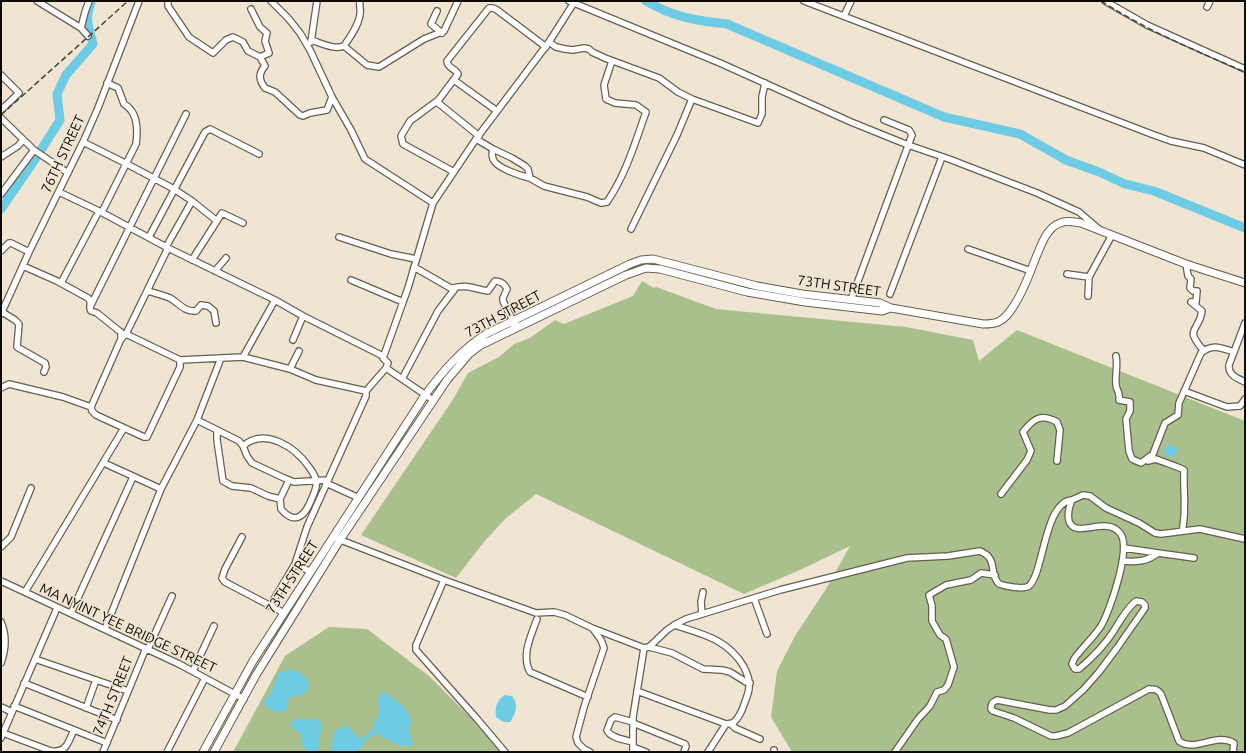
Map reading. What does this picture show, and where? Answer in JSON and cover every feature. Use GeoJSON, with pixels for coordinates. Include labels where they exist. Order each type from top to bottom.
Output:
{"type":"FeatureCollection","features":[{"type":"Feature","properties":{"kind":"main road"},"geometry":{"type":"LineString","coordinates":[[891,308],[983,324],[992,324],[999,321],[1009,313],[1018,299],[1045,237],[1053,227],[1059,223],[1065,222],[1077,223],[1102,231],[1186,264],[1245,283]]}},
{"type":"Feature","properties":{"kind":"main road","name":"73TH STREET"},"geometry":{"type":"LineString","coordinates":[[203,752],[234,693],[253,661],[311,572],[337,538],[450,375],[469,354],[481,345],[515,324],[630,264],[648,259],[758,286],[802,294],[880,303],[891,308]]}},
{"type":"Feature","properties":{"kind":"main road","name":"73TH STREET"},"geometry":{"type":"LineString","coordinates":[[214,752],[256,675],[359,498],[425,395],[452,361],[472,343],[486,334],[515,324],[600,286],[646,268],[660,269],[747,292],[805,302],[882,310],[891,308]]}},
{"type":"Feature","properties":{"kind":"street"},"geometry":{"type":"LineString","coordinates":[[37,1],[81,28],[88,36]]}},
{"type":"Feature","properties":{"kind":"street"},"geometry":{"type":"LineString","coordinates":[[81,28],[89,1]]}},
{"type":"Feature","properties":{"kind":"street","name":"76TH STREET"},"geometry":{"type":"LineString","coordinates":[[1,313],[3,304],[23,266],[82,142],[139,1]]}},
{"type":"Feature","properties":{"kind":"street"},"geometry":{"type":"LineString","coordinates":[[168,1],[168,6],[189,37],[213,53],[226,40],[232,37],[243,42],[248,51],[260,58],[265,66],[261,70],[260,78],[265,88],[275,92],[300,115],[303,116],[310,113],[327,110],[332,96]]}},
{"type":"Feature","properties":{"kind":"street"},"geometry":{"type":"LineString","coordinates":[[272,1],[300,33],[310,50],[363,156],[368,162],[433,204]]}},
{"type":"Feature","properties":{"kind":"street"},"geometry":{"type":"LineString","coordinates":[[310,50],[317,1]]}},
{"type":"Feature","properties":{"kind":"street"},"geometry":{"type":"LineString","coordinates":[[312,40],[334,47],[340,48],[344,46],[357,23],[360,14],[360,1]]}},
{"type":"Feature","properties":{"kind":"street"},"geometry":{"type":"LineString","coordinates":[[344,46],[367,65],[379,67],[424,39],[442,33],[446,28],[458,1]]}},
{"type":"Feature","properties":{"kind":"street"},"geometry":{"type":"LineString","coordinates":[[805,1],[1154,135],[1183,144],[1204,148],[1245,165]]}},
{"type":"Feature","properties":{"kind":"street"},"geometry":{"type":"LineString","coordinates":[[844,16],[851,1]]}},
{"type":"Feature","properties":{"kind":"street"},"geometry":{"type":"LineString","coordinates":[[1105,1],[1147,25],[1245,69]]}},
{"type":"Feature","properties":{"kind":"street"},"geometry":{"type":"LineString","coordinates":[[1207,7],[1210,1]]}},
{"type":"Feature","properties":{"kind":"street"},"geometry":{"type":"LineString","coordinates":[[383,356],[403,302],[433,204],[478,137],[547,44],[573,2],[671,42],[851,122],[1068,206],[1102,231]]}},
{"type":"Feature","properties":{"kind":"street"},"geometry":{"type":"LineString","coordinates":[[454,172],[403,144],[401,136],[410,121],[437,101],[454,80],[458,73],[448,65],[447,61],[489,8],[497,10],[547,44],[564,49],[589,49],[592,52],[612,61],[659,78],[678,92],[692,99],[758,123],[762,114],[762,97],[765,84]]}},
{"type":"Feature","properties":{"kind":"street"},"geometry":{"type":"LineString","coordinates":[[251,9],[260,27],[267,33],[265,41],[269,53],[260,58]]}},
{"type":"Feature","properties":{"kind":"street"},"geometry":{"type":"LineString","coordinates":[[437,11],[432,24],[442,33]]}},
{"type":"Feature","properties":{"kind":"street"},"geometry":{"type":"LineString","coordinates":[[493,149],[493,160],[516,174],[530,178],[544,186],[587,197],[601,203],[606,202],[616,188],[630,157],[646,112],[636,105],[615,103],[606,99],[604,85],[612,61]]}},
{"type":"Feature","properties":{"kind":"street"},"geometry":{"type":"LineString","coordinates":[[1,75],[19,93],[1,110]]}},
{"type":"Feature","properties":{"kind":"street"},"geometry":{"type":"LineString","coordinates":[[454,80],[497,112]]}},
{"type":"Feature","properties":{"kind":"street"},"geometry":{"type":"LineString","coordinates":[[61,283],[101,212],[136,144],[136,119],[128,106],[124,104],[118,88],[107,83]]}},
{"type":"Feature","properties":{"kind":"street"},"geometry":{"type":"LineString","coordinates":[[631,229],[677,135],[692,99]]}},
{"type":"Feature","properties":{"kind":"street"},"geometry":{"type":"LineString","coordinates":[[437,101],[493,149],[525,166],[528,169],[530,178]]}},
{"type":"Feature","properties":{"kind":"street"},"geometry":{"type":"LineString","coordinates":[[90,307],[186,114]]}},
{"type":"Feature","properties":{"kind":"street"},"geometry":{"type":"LineString","coordinates":[[1,118],[36,151],[68,173]]}},
{"type":"Feature","properties":{"kind":"street"},"geometry":{"type":"LineString","coordinates":[[851,300],[912,135],[911,131],[884,120]]}},
{"type":"Feature","properties":{"kind":"street"},"geometry":{"type":"LineString","coordinates":[[150,237],[174,189],[207,130],[210,129],[259,154]]}},
{"type":"Feature","properties":{"kind":"street"},"geometry":{"type":"LineString","coordinates":[[1,157],[18,146],[23,140]]}},
{"type":"Feature","properties":{"kind":"street"},"geometry":{"type":"LineString","coordinates":[[82,142],[174,189],[217,221]]}},
{"type":"Feature","properties":{"kind":"street"},"geometry":{"type":"LineString","coordinates":[[1,194],[36,151]]}},
{"type":"Feature","properties":{"kind":"street"},"geometry":{"type":"LineString","coordinates":[[890,294],[942,157]]}},
{"type":"Feature","properties":{"kind":"street"},"geometry":{"type":"LineString","coordinates":[[59,192],[150,237],[167,248],[276,300],[303,316],[383,356],[388,363],[386,368],[366,391],[366,396],[326,481],[307,526],[295,564],[270,606]]}},
{"type":"Feature","properties":{"kind":"street"},"geometry":{"type":"LineString","coordinates":[[180,360],[180,367],[147,437],[124,428],[92,412],[91,407],[121,338],[126,334],[167,248],[192,201]]}},
{"type":"Feature","properties":{"kind":"street"},"geometry":{"type":"LineString","coordinates":[[192,260],[222,213],[243,223]]}},
{"type":"Feature","properties":{"kind":"street"},"geometry":{"type":"LineString","coordinates":[[1088,296],[1089,278],[1112,235]]}},
{"type":"Feature","properties":{"kind":"street"},"geometry":{"type":"LineString","coordinates":[[339,238],[391,254],[416,259]]}},
{"type":"Feature","properties":{"kind":"street"},"geometry":{"type":"LineString","coordinates":[[1,251],[7,244],[11,243],[29,252]]}},
{"type":"Feature","properties":{"kind":"street"},"geometry":{"type":"LineString","coordinates":[[968,249],[1031,272]]}},
{"type":"Feature","properties":{"kind":"street"},"geometry":{"type":"LineString","coordinates":[[216,271],[226,258]]}},
{"type":"Feature","properties":{"kind":"street"},"geometry":{"type":"LineString","coordinates":[[1186,264],[1188,276],[1191,279],[1190,288],[1197,292],[1196,302],[1191,302],[1202,311],[1193,335],[1194,340],[1204,351]]}},
{"type":"Feature","properties":{"kind":"street"},"geometry":{"type":"LineString","coordinates":[[23,266],[61,283],[88,298],[91,302],[91,312],[97,313],[118,330],[121,338]]}},
{"type":"Feature","properties":{"kind":"street"},"geometry":{"type":"LineString","coordinates":[[414,267],[453,288],[470,286],[488,291],[493,282],[501,282],[507,289],[503,301],[515,324]]}},
{"type":"Feature","properties":{"kind":"street"},"geometry":{"type":"LineString","coordinates":[[1067,274],[1089,278]]}},
{"type":"Feature","properties":{"kind":"street"},"geometry":{"type":"LineString","coordinates":[[351,280],[403,302]]}},
{"type":"Feature","properties":{"kind":"street"},"geometry":{"type":"LineString","coordinates":[[402,379],[438,311],[453,292],[453,288]]}},
{"type":"Feature","properties":{"kind":"street"},"geometry":{"type":"LineString","coordinates":[[148,290],[169,298],[180,307],[191,311],[196,311],[201,306],[208,306],[214,311],[216,323]]}},
{"type":"Feature","properties":{"kind":"street"},"geometry":{"type":"LineString","coordinates":[[243,357],[276,300]]}},
{"type":"Feature","properties":{"kind":"street"},"geometry":{"type":"LineString","coordinates":[[1,313],[15,320],[19,324],[17,347],[45,363],[46,367],[44,372]]}},
{"type":"Feature","properties":{"kind":"street"},"geometry":{"type":"LineString","coordinates":[[294,340],[303,316]]}},
{"type":"Feature","properties":{"kind":"street"},"geometry":{"type":"LineString","coordinates":[[1245,323],[1228,369],[1232,375],[1245,382]]}},
{"type":"Feature","properties":{"kind":"street"},"geometry":{"type":"LineString","coordinates":[[126,334],[180,360],[243,357],[290,369],[316,380],[366,391]]}},
{"type":"Feature","properties":{"kind":"street"},"geometry":{"type":"LineString","coordinates":[[1143,462],[1153,454],[1165,423],[1178,415],[1179,403],[1201,353],[1211,347],[1218,347],[1234,352]]}},
{"type":"Feature","properties":{"kind":"street"},"geometry":{"type":"LineString","coordinates":[[290,369],[299,351]]}},
{"type":"Feature","properties":{"kind":"street"},"geometry":{"type":"LineString","coordinates":[[1116,356],[1118,364],[1115,373],[1116,387],[1120,393],[1119,400],[1130,402],[1130,411],[1126,419],[1129,451],[1132,459],[1143,462],[1156,459],[1175,464],[1184,470],[1184,523],[1182,531]]}},
{"type":"Feature","properties":{"kind":"street"},"geometry":{"type":"LineString","coordinates":[[105,629],[161,489],[197,420],[221,358]]}},
{"type":"Feature","properties":{"kind":"street"},"geometry":{"type":"LineString","coordinates":[[386,368],[433,400]]}},
{"type":"Feature","properties":{"kind":"street"},"geometry":{"type":"LineString","coordinates":[[1,388],[9,384],[63,397],[91,407]]}},
{"type":"Feature","properties":{"kind":"street"},"geometry":{"type":"LineString","coordinates":[[1184,391],[1233,408],[1240,406],[1245,400]]}},
{"type":"Feature","properties":{"kind":"street"},"geometry":{"type":"LineString","coordinates":[[1001,494],[1027,460],[1031,451],[1023,432],[1029,424],[1042,417],[1051,418],[1057,422],[1060,430],[1057,462]]}},
{"type":"Feature","properties":{"kind":"street"},"geometry":{"type":"LineString","coordinates":[[197,420],[217,432],[232,437],[243,446],[252,463],[294,482],[317,480],[326,481],[359,498]]}},
{"type":"Feature","properties":{"kind":"street"},"geometry":{"type":"LineString","coordinates":[[25,592],[124,428]]}},
{"type":"Feature","properties":{"kind":"street"},"geometry":{"type":"LineString","coordinates":[[217,432],[223,481],[232,486],[251,488],[268,496],[280,499]]}},
{"type":"Feature","properties":{"kind":"street"},"geometry":{"type":"LineString","coordinates":[[243,446],[248,442],[268,438],[286,445],[298,454],[317,480],[315,490],[306,513],[300,517],[292,518],[287,516],[281,509],[280,499],[289,480]]}},
{"type":"Feature","properties":{"kind":"street"},"geometry":{"type":"LineString","coordinates":[[104,463],[161,489]]}},
{"type":"Feature","properties":{"kind":"street"},"geometry":{"type":"LineString","coordinates":[[70,613],[133,477]]}},
{"type":"Feature","properties":{"kind":"street"},"geometry":{"type":"LineString","coordinates":[[1,547],[11,537],[31,488]]}},
{"type":"Feature","properties":{"kind":"street"},"geometry":{"type":"LineString","coordinates":[[633,747],[633,723],[637,691],[646,648],[674,625],[686,619],[780,590],[896,560],[918,557],[948,556],[973,551],[982,551],[990,558],[996,580],[1000,585],[1021,588],[1028,586],[1034,576],[1049,527],[1054,517],[1062,504],[1083,495],[1090,496],[1106,508],[1139,523],[1155,533],[1161,534],[1200,529],[1245,539]]}},
{"type":"Feature","properties":{"kind":"street"},"geometry":{"type":"LineString","coordinates":[[1072,500],[1068,514],[1071,526],[1073,528],[1079,530],[1104,525],[1113,527],[1121,533],[1124,548],[1115,589],[1104,620],[1096,633],[1074,659],[1072,664],[1073,667],[1075,669],[1079,669],[1100,649],[1129,608],[1136,601],[1142,602],[1144,608],[1118,648],[1100,672],[1069,703],[1056,710],[1050,710],[997,700],[993,701],[991,708],[994,711],[1014,718],[1038,730],[1056,736],[1068,733],[1149,689],[1154,689],[1158,690],[1161,694],[1179,742],[1182,745],[1196,747],[1224,739],[1234,743],[1233,752]]}},
{"type":"Feature","properties":{"kind":"street"},"geometry":{"type":"LineString","coordinates":[[242,537],[225,569],[222,578],[225,582],[284,613]]}},
{"type":"Feature","properties":{"kind":"street"},"geometry":{"type":"LineString","coordinates":[[337,538],[444,580],[536,612],[554,612],[646,648],[672,653],[703,669],[718,669],[730,672],[750,683]]}},
{"type":"Feature","properties":{"kind":"street"},"geometry":{"type":"LineString","coordinates":[[1124,548],[1194,558]]}},
{"type":"Feature","properties":{"kind":"street"},"geometry":{"type":"LineString","coordinates":[[1122,561],[1132,562],[1147,560],[1158,553]]}},
{"type":"Feature","properties":{"kind":"street"},"geometry":{"type":"LineString","coordinates":[[295,564],[311,572]]}},
{"type":"Feature","properties":{"kind":"street"},"geometry":{"type":"LineString","coordinates":[[895,752],[918,719],[930,706],[937,692],[944,690],[948,685],[954,666],[946,639],[940,635],[932,621],[932,606],[929,595],[946,585],[971,580],[981,573],[995,575]]}},
{"type":"Feature","properties":{"kind":"street"},"geometry":{"type":"LineString","coordinates":[[444,580],[416,645],[416,650],[505,752]]}},
{"type":"Feature","properties":{"kind":"street","name":"MA NYINT YEE BRIDGE STREET"},"geometry":{"type":"LineString","coordinates":[[1,581],[147,649],[244,698]]}},
{"type":"Feature","properties":{"kind":"street"},"geometry":{"type":"LineString","coordinates":[[702,614],[701,602],[703,592]]}},
{"type":"Feature","properties":{"kind":"street","name":"74TH STREET"},"geometry":{"type":"LineString","coordinates":[[103,752],[147,649],[172,596]]}},
{"type":"Feature","properties":{"kind":"street"},"geometry":{"type":"LineString","coordinates":[[754,598],[767,634]]}},
{"type":"Feature","properties":{"kind":"street"},"geometry":{"type":"LineString","coordinates":[[57,608],[2,735],[58,752],[63,750],[66,746],[74,730]]}},
{"type":"Feature","properties":{"kind":"street"},"geometry":{"type":"LineString","coordinates":[[536,619],[526,653],[526,664],[530,672],[588,697]]}},
{"type":"Feature","properties":{"kind":"street"},"geometry":{"type":"LineString","coordinates":[[1,622],[5,638],[4,655],[1,663]]}},
{"type":"Feature","properties":{"kind":"street"},"geometry":{"type":"LineString","coordinates":[[674,625],[714,639],[730,649],[739,658],[748,675],[750,683],[749,693],[740,715],[734,722],[729,724],[708,752]]}},
{"type":"Feature","properties":{"kind":"street"},"geometry":{"type":"LineString","coordinates":[[192,671],[214,626]]}},
{"type":"Feature","properties":{"kind":"street"},"geometry":{"type":"LineString","coordinates":[[590,752],[578,743],[576,737],[584,707],[604,648],[601,640],[592,628]]}},
{"type":"Feature","properties":{"kind":"street"},"geometry":{"type":"LineString","coordinates":[[34,659],[128,692]]}},
{"type":"Feature","properties":{"kind":"street"},"geometry":{"type":"LineString","coordinates":[[167,752],[205,678]]}},
{"type":"Feature","properties":{"kind":"street"},"geometry":{"type":"LineString","coordinates":[[86,708],[96,680]]}},
{"type":"Feature","properties":{"kind":"street"},"geometry":{"type":"LineString","coordinates":[[24,683],[117,720]]}},
{"type":"Feature","properties":{"kind":"street"},"geometry":{"type":"LineString","coordinates":[[637,691],[729,724],[760,739]]}},
{"type":"Feature","properties":{"kind":"street"},"geometry":{"type":"LineString","coordinates":[[1,707],[13,709],[107,742]]}},
{"type":"Feature","properties":{"kind":"street"},"geometry":{"type":"LineString","coordinates":[[646,752],[633,747],[608,732],[607,730],[611,720],[615,717],[685,744],[686,746],[684,752]]}},
{"type":"Feature","properties":{"kind":"green space"},"geometry":{"type":"Polygon","coordinates":[[[642,281],[654,288],[656,287],[716,309],[906,327],[973,340],[979,361],[1017,330],[1245,421],[1245,752],[792,752],[771,717],[777,671],[795,636],[826,589],[850,546],[744,594],[536,494],[505,519],[484,542],[456,578],[361,535],[452,401],[468,373],[499,357],[514,344],[530,338],[555,320],[564,324],[633,296],[642,281]]]}},
{"type":"Feature","properties":{"kind":"green space"},"geometry":{"type":"Polygon","coordinates":[[[329,627],[367,629],[429,676],[491,738],[502,752],[233,752],[285,656],[329,627]]]}},
{"type":"Feature","properties":{"kind":"water"},"geometry":{"type":"Polygon","coordinates":[[[1167,444],[1178,448],[1174,458],[1163,454],[1167,444]]]}},
{"type":"Feature","properties":{"kind":"water"},"geometry":{"type":"Polygon","coordinates":[[[290,669],[307,677],[307,682],[310,687],[302,695],[290,697],[287,710],[280,713],[274,712],[263,703],[272,691],[279,673],[290,669]]]}},
{"type":"Feature","properties":{"kind":"water"},"geometry":{"type":"Polygon","coordinates":[[[385,692],[404,707],[411,719],[409,731],[413,746],[400,746],[376,733],[365,741],[358,752],[330,752],[334,732],[346,725],[360,739],[373,730],[374,724],[379,715],[378,696],[385,692]]]}},
{"type":"Feature","properties":{"kind":"water"},"geometry":{"type":"Polygon","coordinates":[[[504,695],[512,696],[516,706],[514,715],[510,722],[504,722],[496,717],[497,705],[499,700],[504,695]]]}},
{"type":"Feature","properties":{"kind":"water"},"geometry":{"type":"Polygon","coordinates":[[[295,719],[315,719],[322,723],[318,752],[308,752],[302,744],[300,733],[289,725],[295,719]]]}},
{"type":"Feature","properties":{"kind":"waterway"},"geometry":{"type":"LineString","coordinates":[[646,1],[675,15],[727,24],[944,117],[1020,134],[1066,160],[1099,172],[1125,184],[1154,191],[1245,228]]}},
{"type":"Feature","properties":{"kind":"waterway"},"geometry":{"type":"LineString","coordinates":[[1,209],[60,120],[57,94],[66,75],[93,44],[88,19],[91,2]]}},
{"type":"Feature","properties":{"kind":"railway"},"geometry":{"type":"LineString","coordinates":[[1,115],[128,1]]}},
{"type":"Feature","properties":{"kind":"railway"},"geometry":{"type":"LineString","coordinates":[[1101,1],[1153,31],[1245,72]]}}]}
